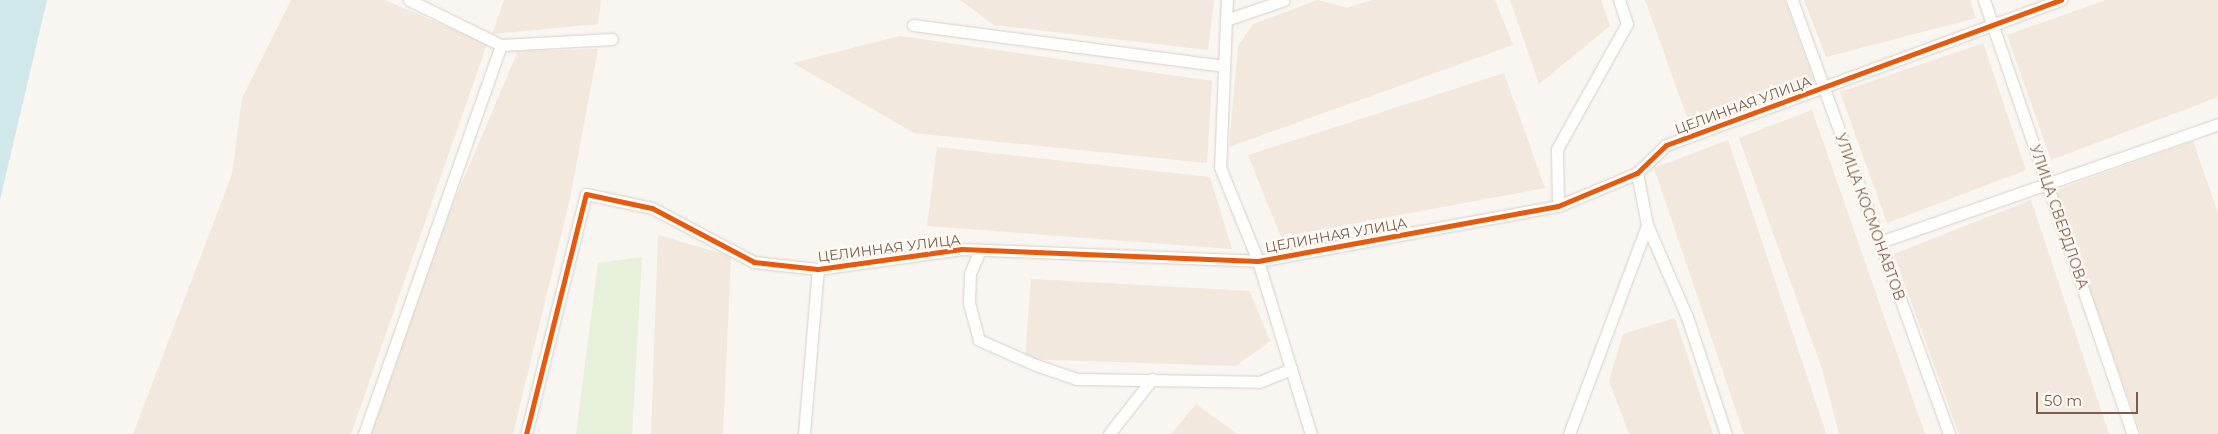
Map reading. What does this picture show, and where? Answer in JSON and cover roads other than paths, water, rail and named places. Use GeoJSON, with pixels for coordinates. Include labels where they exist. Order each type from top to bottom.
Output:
{"type":"FeatureCollection","features":[{"type":"Feature","properties":{"kind":"street"},"geometry":{"type":"LineString","coordinates":[[408,0],[501,45],[612,39]]}},
{"type":"Feature","properties":{"kind":"street"},"geometry":{"type":"LineString","coordinates":[[1226,0],[1220,167],[1258,261],[1312,434]]}},
{"type":"Feature","properties":{"kind":"street"},"geometry":{"type":"LineString","coordinates":[[1226,20],[1284,0]]}},
{"type":"Feature","properties":{"kind":"street"},"geometry":{"type":"LineString","coordinates":[[1558,206],[1557,148],[1627,24],[1619,0]]}},
{"type":"Feature","properties":{"kind":"street","name":"УЛИЦА КОСМОНАВТОВ"},"geometry":{"type":"LineString","coordinates":[[1792,0],[1949,434]]}},
{"type":"Feature","properties":{"kind":"street","name":"УЛИЦА СВЕРДЛОВА"},"geometry":{"type":"LineString","coordinates":[[1984,0],[2133,434]]}},
{"type":"Feature","properties":{"kind":"street","name":"ЦЕЛИННАЯ УЛИЦА"},"geometry":{"type":"LineString","coordinates":[[526,434],[586,194],[652,208],[754,262],[818,269],[980,250],[1258,261],[1558,206],[1637,173],[1666,145],[2061,0]]}},
{"type":"Feature","properties":{"kind":"street"},"geometry":{"type":"LineString","coordinates":[[913,25],[1224,66]]}},
{"type":"Feature","properties":{"kind":"street"},"geometry":{"type":"LineString","coordinates":[[364,434],[501,45]]}},
{"type":"Feature","properties":{"kind":"street"},"geometry":{"type":"LineString","coordinates":[[1880,242],[2217,127]]}},
{"type":"Feature","properties":{"kind":"street"},"geometry":{"type":"LineString","coordinates":[[1637,173],[1647,225],[1687,317],[1726,434]]}},
{"type":"Feature","properties":{"kind":"street"},"geometry":{"type":"LineString","coordinates":[[1569,434],[1647,225]]}},
{"type":"Feature","properties":{"kind":"street"},"geometry":{"type":"LineString","coordinates":[[980,250],[970,274],[969,303],[979,340],[1077,379],[1259,382],[1291,369]]}},
{"type":"Feature","properties":{"kind":"street"},"geometry":{"type":"LineString","coordinates":[[804,434],[818,269]]}},
{"type":"Feature","properties":{"kind":"street"},"geometry":{"type":"LineString","coordinates":[[1109,434],[1152,379]]}},
{"type":"Feature","properties":{"kind":"water"},"geometry":{"type":"Polygon","coordinates":[[[0,0],[47,0],[0,200],[0,0]]]}}]}
